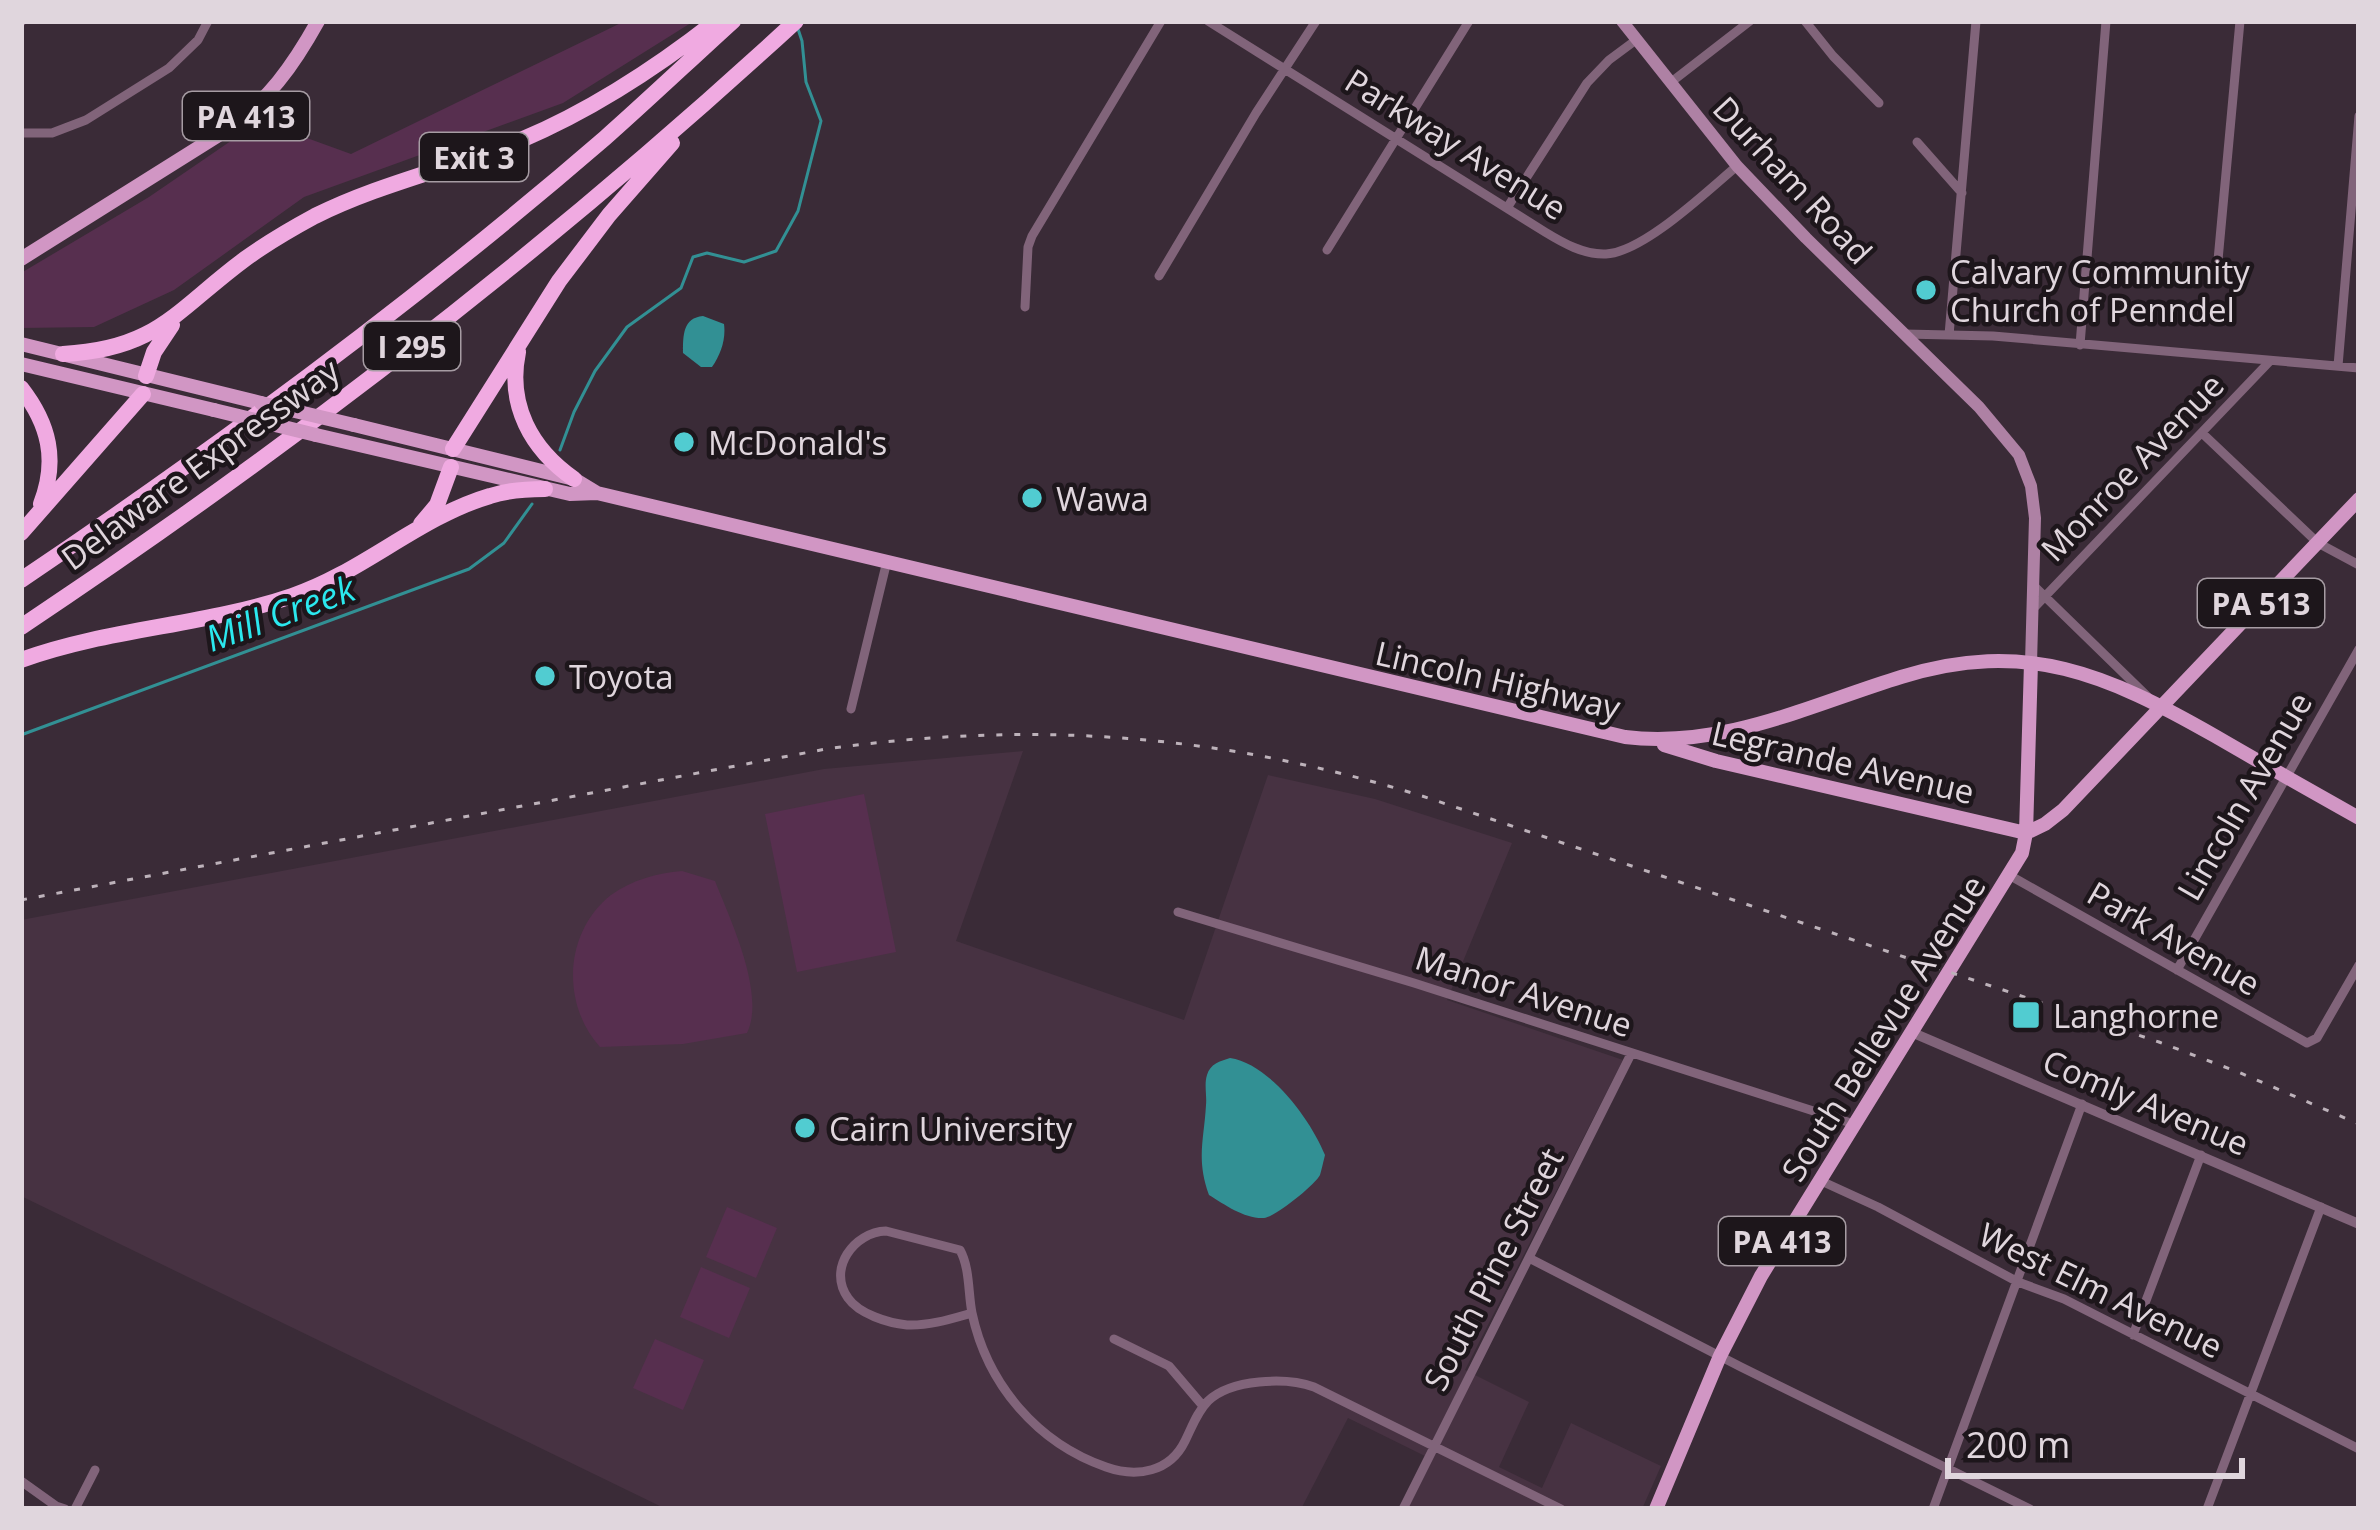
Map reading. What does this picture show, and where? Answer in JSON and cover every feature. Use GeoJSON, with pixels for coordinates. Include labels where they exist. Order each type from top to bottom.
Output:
{"type":"FeatureCollection","features":[{"type":"Feature","properties":{"kind":"highway","name":"Exit 3"},"geometry":{"type":"LineString","coordinates":[[180,315],[243,261],[302,224],[373,191],[551,127],[638,77],[716,21]]}},
{"type":"Feature","properties":{"kind":"highway","name":"Delaware Expressway"},"geometry":{"type":"LineString","coordinates":[[21,580],[183,469],[376,325],[593,148],[733,21]]}},
{"type":"Feature","properties":{"kind":"highway","name":"Delaware Expressway"},"geometry":{"type":"LineString","coordinates":[[21,627],[200,505],[364,383],[555,231],[796,21]]}},
{"type":"Feature","properties":{"kind":"highway"},"geometry":{"type":"LineString","coordinates":[[412,533],[437,505],[452,458],[559,281],[609,215],[719,92]]}},
{"type":"Feature","properties":{"kind":"highway"},"geometry":{"type":"LineString","coordinates":[[63,354],[117,346],[180,315]]}},
{"type":"Feature","properties":{"kind":"highway"},"geometry":{"type":"LineString","coordinates":[[27,526],[145,385],[159,342],[180,315]]}},
{"type":"Feature","properties":{"kind":"highway"},"geometry":{"type":"LineString","coordinates":[[521,339],[514,383],[523,421],[542,452],[574,479]]}},
{"type":"Feature","properties":{"kind":"highway"},"geometry":{"type":"LineString","coordinates":[[21,388],[45,426],[50,454],[46,491],[27,526]]}},
{"type":"Feature","properties":{"kind":"highway"},"geometry":{"type":"LineString","coordinates":[[21,660],[80,642],[274,602],[341,577],[461,507],[492,495],[545,488]]}},
{"type":"Feature","properties":{"kind":"main road","name":"PA 413"},"geometry":{"type":"LineString","coordinates":[[21,259],[256,108],[293,64],[318,21]]}},
{"type":"Feature","properties":{"kind":"main road","name":"Durham Road"},"geometry":{"type":"LineString","coordinates":[[1622,21],[1737,166],[1990,418],[2019,455],[2033,502],[2026,832]]}},
{"type":"Feature","properties":{"kind":"main road"},"geometry":{"type":"LineString","coordinates":[[21,344],[63,354],[214,410],[335,440],[574,479],[597,493]]}},
{"type":"Feature","properties":{"kind":"main road"},"geometry":{"type":"LineString","coordinates":[[21,364],[232,397],[354,425],[545,488],[597,493]]}},
{"type":"Feature","properties":{"kind":"main road","name":"Lincoln Highway"},"geometry":{"type":"LineString","coordinates":[[597,493],[1582,729],[1648,740],[1690,739],[1737,730],[1945,666],[2031,663],[2091,675],[2157,703],[2359,818]]}},
{"type":"Feature","properties":{"kind":"main road","name":"PA 513"},"geometry":{"type":"LineString","coordinates":[[2026,832],[2062,810],[2157,703],[2359,499]]}},
{"type":"Feature","properties":{"kind":"main road","name":"Legrande Avenue"},"geometry":{"type":"LineString","coordinates":[[1648,740],[1716,761],[2026,832]]}},
{"type":"Feature","properties":{"kind":"main road","name":"South Bellevue Avenue"},"geometry":{"type":"LineString","coordinates":[[1656,1509],[1720,1356],[1761,1276],[2009,875],[2022,853],[2026,832]]}},
{"type":"Feature","properties":{"kind":"street"},"geometry":{"type":"LineString","coordinates":[[21,133],[52,133],[86,120],[169,68],[198,40],[208,21]]}},
{"type":"Feature","properties":{"kind":"street"},"geometry":{"type":"LineString","coordinates":[[1025,307],[1032,236],[1161,21]]}},
{"type":"Feature","properties":{"kind":"street","name":"Parkway Avenue"},"geometry":{"type":"LineString","coordinates":[[1208,21],[1565,244],[1597,254],[1614,253],[1643,241],[1737,166]]}},
{"type":"Feature","properties":{"kind":"street"},"geometry":{"type":"LineString","coordinates":[[1159,275],[1316,21]]}},
{"type":"Feature","properties":{"kind":"street"},"geometry":{"type":"LineString","coordinates":[[1327,250],[1469,21]]}},
{"type":"Feature","properties":{"kind":"street"},"geometry":{"type":"LineString","coordinates":[[1670,83],[1750,21]]}},
{"type":"Feature","properties":{"kind":"street"},"geometry":{"type":"LineString","coordinates":[[1805,21],[1880,103]]}},
{"type":"Feature","properties":{"kind":"street"},"geometry":{"type":"LineString","coordinates":[[1949,334],[1976,21]]}},
{"type":"Feature","properties":{"kind":"street"},"geometry":{"type":"LineString","coordinates":[[2080,344],[2106,21]]}},
{"type":"Feature","properties":{"kind":"street"},"geometry":{"type":"LineString","coordinates":[[2217,272],[2240,21]]}},
{"type":"Feature","properties":{"kind":"street"},"geometry":{"type":"LineString","coordinates":[[1507,208],[1587,83],[1636,40]]}},
{"type":"Feature","properties":{"kind":"street"},"geometry":{"type":"LineString","coordinates":[[2338,366],[2359,116]]}},
{"type":"Feature","properties":{"kind":"street"},"geometry":{"type":"LineString","coordinates":[[1917,142],[1962,193]]}},
{"type":"Feature","properties":{"kind":"street"},"geometry":{"type":"LineString","coordinates":[[1905,334],[2359,368]]}},
{"type":"Feature","properties":{"kind":"street","name":"Monroe Avenue"},"geometry":{"type":"LineString","coordinates":[[2032,610],[2270,361]]}},
{"type":"Feature","properties":{"kind":"street"},"geometry":{"type":"LineString","coordinates":[[2202,433],[2318,543],[2359,565]]}},
{"type":"Feature","properties":{"kind":"street"},"geometry":{"type":"LineString","coordinates":[[851,709],[887,562]]}},
{"type":"Feature","properties":{"kind":"street"},"geometry":{"type":"LineString","coordinates":[[2033,585],[2157,703]]}},
{"type":"Feature","properties":{"kind":"street","name":"Lincoln Avenue"},"geometry":{"type":"LineString","coordinates":[[2176,970],[2359,649]]}},
{"type":"Feature","properties":{"kind":"street","name":"Park Avenue"},"geometry":{"type":"LineString","coordinates":[[2009,875],[2304,1042],[2313,1042],[2359,965]]}},
{"type":"Feature","properties":{"kind":"street","name":"Manor Avenue"},"geometry":{"type":"LineString","coordinates":[[1178,912],[1854,1124]]}},
{"type":"Feature","properties":{"kind":"street","name":"Comly Avenue"},"geometry":{"type":"LineString","coordinates":[[1911,1032],[2359,1223]]}},
{"type":"Feature","properties":{"kind":"street","name":"South Pine Street"},"geometry":{"type":"LineString","coordinates":[[1403,1509],[1631,1054]]}},
{"type":"Feature","properties":{"kind":"street"},"geometry":{"type":"LineString","coordinates":[[1933,1509],[2082,1104]]}},
{"type":"Feature","properties":{"kind":"street"},"geometry":{"type":"LineString","coordinates":[[2133,1335],[2201,1155]]}},
{"type":"Feature","properties":{"kind":"street","name":"West Elm Avenue"},"geometry":{"type":"LineString","coordinates":[[1819,1180],[2359,1449]]}},
{"type":"Feature","properties":{"kind":"street"},"geometry":{"type":"LineString","coordinates":[[2207,1509],[2321,1207]]}},
{"type":"Feature","properties":{"kind":"street"},"geometry":{"type":"LineString","coordinates":[[972,1312],[936,1322],[896,1323],[852,1304],[841,1286],[843,1264],[854,1243],[873,1231],[963,1253],[972,1312],[992,1370],[1023,1414],[1043,1432],[1102,1466],[1144,1472],[1180,1451],[1211,1397],[1274,1381],[1302,1382],[1562,1509]]}},
{"type":"Feature","properties":{"kind":"street"},"geometry":{"type":"LineString","coordinates":[[1529,1258],[2030,1509]]}},
{"type":"Feature","properties":{"kind":"street"},"geometry":{"type":"LineString","coordinates":[[1114,1339],[1169,1366],[1203,1406]]}},
{"type":"Feature","properties":{"kind":"street"},"geometry":{"type":"LineString","coordinates":[[75,1509],[95,1470]]}},
{"type":"Feature","properties":{"kind":"street"},"geometry":{"type":"LineString","coordinates":[[21,1481],[65,1509]]}},
{"type":"Feature","properties":{"kind":"shaded area"},"geometry":{"type":"Polygon","coordinates":[[[625,21],[694,21],[563,103],[304,197],[174,290],[94,327],[21,328],[21,273],[149,197],[260,121],[351,154],[625,21]]]}},
{"type":"Feature","properties":{"kind":"shaded area","name":"Cairn University"},"geometry":{"type":"Polygon","coordinates":[[[1023,751],[956,941],[1184,1020],[1268,775],[1375,799],[1512,843],[1447,1000],[1623,1060],[1465,1370],[1529,1402],[1499,1467],[1542,1488],[1571,1423],[1661,1466],[1642,1509],[1405,1509],[1427,1457],[1348,1418],[1301,1509],[666,1509],[21,1196],[21,920],[824,769],[1023,751]]]}},
{"type":"Feature","properties":{"kind":"shaded area"},"geometry":{"type":"Polygon","coordinates":[[[864,794],[896,952],[797,972],[765,814],[864,794]]]}},
{"type":"Feature","properties":{"kind":"shaded area"},"geometry":{"type":"Polygon","coordinates":[[[682,871],[715,881],[729,915],[749,978],[752,1017],[747,1033],[683,1044],[600,1047],[587,1030],[574,990],[573,969],[584,928],[595,910],[619,890],[645,878],[682,871]]]}},
{"type":"Feature","properties":{"kind":"shaded area"},"geometry":{"type":"Polygon","coordinates":[[[727,1207],[777,1228],[756,1278],[706,1257],[727,1207]]]}},
{"type":"Feature","properties":{"kind":"shaded area"},"geometry":{"type":"Polygon","coordinates":[[[701,1267],[750,1288],[729,1338],[680,1317],[701,1267]]]}},
{"type":"Feature","properties":{"kind":"shaded area"},"geometry":{"type":"Polygon","coordinates":[[[655,1339],[704,1360],[683,1410],[633,1388],[655,1339]]]}},
{"type":"Feature","properties":{"kind":"water"},"geometry":{"type":"Polygon","coordinates":[[[703,316],[724,324],[722,346],[712,367],[701,367],[683,353],[688,324],[703,316]]]}},
{"type":"Feature","properties":{"kind":"water"},"geometry":{"type":"Polygon","coordinates":[[[1230,1058],[1245,1062],[1274,1082],[1310,1126],[1325,1155],[1320,1175],[1311,1186],[1264,1218],[1242,1214],[1222,1203],[1209,1195],[1205,1182],[1206,1079],[1213,1066],[1230,1058]]]}},
{"type":"Feature","properties":{"kind":"waterway","name":"Mill Creek"},"geometry":{"type":"LineString","coordinates":[[560,450],[595,371],[627,327],[681,288],[693,257],[707,253],[744,262],[776,251],[798,211],[821,121],[806,82],[798,29]]}},
{"type":"Feature","properties":{"kind":"waterway","name":"Mill Creek"},"geometry":{"type":"LineString","coordinates":[[21,735],[469,569],[504,543],[532,504]]}},
{"type":"Feature","properties":{"kind":"railway"},"geometry":{"type":"LineString","coordinates":[[21,900],[826,749],[979,735],[1127,738],[1273,758],[1422,796],[2159,1042],[2359,1124]]}},
{"type":"Feature","properties":{"kind":"place","name":"Calvary Community Church of Penndel"},"geometry":{"type":"Point","coordinates":[1926,290]}},
{"type":"Feature","properties":{"kind":"place","name":"McDonald's"},"geometry":{"type":"Point","coordinates":[684,442]}},
{"type":"Feature","properties":{"kind":"place","name":"Wawa"},"geometry":{"type":"Point","coordinates":[1032,498]}},
{"type":"Feature","properties":{"kind":"place","name":"Toyota"},"geometry":{"type":"Point","coordinates":[545,676]}},
{"type":"Feature","properties":{"kind":"place","name":"Langhorne"},"geometry":{"type":"Point","coordinates":[2026,1015]}},
{"type":"Feature","properties":{"kind":"place","name":"Cairn University"},"geometry":{"type":"Point","coordinates":[805,1128]}}]}
